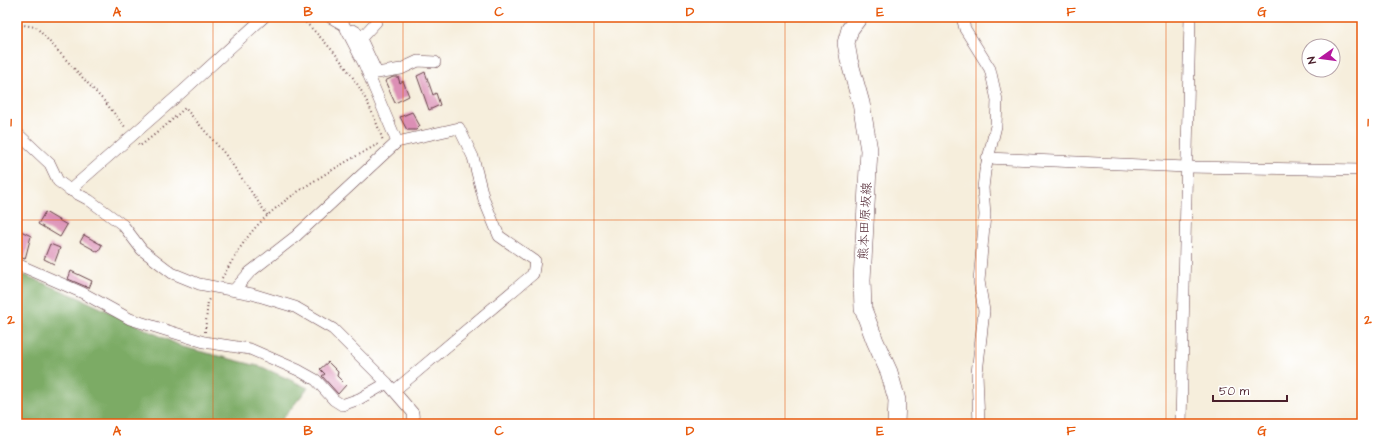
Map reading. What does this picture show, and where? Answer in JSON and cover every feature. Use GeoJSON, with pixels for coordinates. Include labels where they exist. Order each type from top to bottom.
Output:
{"type":"FeatureCollection","features":[{"type":"Feature","properties":{"kind":"main road","name":"熊本田原坂線"},"geometry":{"type":"LineString","coordinates":[[859,17],[850,29],[846,43],[848,60],[861,103],[869,150],[862,280],[863,309],[889,372],[897,400],[896,424]]}},
{"type":"Feature","properties":{"kind":"street"},"geometry":{"type":"LineString","coordinates":[[70,190],[183,91],[264,17]]}},
{"type":"Feature","properties":{"kind":"street"},"geometry":{"type":"LineString","coordinates":[[330,17],[363,36],[376,22],[377,17]]}},
{"type":"Feature","properties":{"kind":"street"},"geometry":{"type":"LineString","coordinates":[[962,17],[965,29],[990,70],[997,100],[996,126],[988,158],[983,188],[985,215],[979,281],[984,311],[977,373],[979,424]]}},
{"type":"Feature","properties":{"kind":"street"},"geometry":{"type":"LineString","coordinates":[[1181,424],[1190,17]]}},
{"type":"Feature","properties":{"kind":"street"},"geometry":{"type":"LineString","coordinates":[[344,25],[363,43],[377,73],[401,69],[418,61],[435,62]]}},
{"type":"Feature","properties":{"kind":"street"},"geometry":{"type":"LineString","coordinates":[[344,25],[364,64],[397,142]]}},
{"type":"Feature","properties":{"kind":"street"},"geometry":{"type":"LineString","coordinates":[[17,264],[83,293],[130,319],[204,342],[250,349],[298,370],[316,380],[334,400],[342,405],[391,387],[533,274],[535,261],[499,236],[484,200],[473,156],[459,128],[397,142],[296,236],[250,272],[234,290]]}},
{"type":"Feature","properties":{"kind":"street"},"geometry":{"type":"LineString","coordinates":[[17,134],[50,164],[58,181],[70,190],[89,200],[123,225],[142,250],[172,272],[199,284],[234,290],[295,307],[333,329],[391,387],[413,413],[414,424]]}},
{"type":"Feature","properties":{"kind":"street"},"geometry":{"type":"LineString","coordinates":[[988,158],[1186,167],[1362,170]]}},
{"type":"Feature","properties":{"kind":"path"},"geometry":{"type":"LineString","coordinates":[[220,282],[251,233],[268,216],[294,194],[330,171],[384,141],[359,88],[349,72],[314,30],[300,17]]}},
{"type":"Feature","properties":{"kind":"path"},"geometry":{"type":"LineString","coordinates":[[204,342],[208,300],[212,294]]}},
{"type":"Feature","properties":{"kind":"green space"},"geometry":{"type":"Polygon","coordinates":[[[17,272],[82,299],[183,347],[262,367],[308,388],[278,424],[17,424],[17,272]]]}},
{"type":"Feature","properties":{"kind":"building"},"geometry":{"type":"Polygon","coordinates":[[[425,72],[433,95],[436,93],[440,105],[429,110],[417,76],[425,72]]]}},
{"type":"Feature","properties":{"kind":"building"},"geometry":{"type":"Polygon","coordinates":[[[393,77],[398,77],[400,83],[403,81],[409,96],[395,103],[385,81],[393,77]]]}},
{"type":"Feature","properties":{"kind":"building"},"geometry":{"type":"Polygon","coordinates":[[[412,112],[420,126],[416,130],[407,130],[400,117],[412,112]]]}},
{"type":"Feature","properties":{"kind":"building"},"geometry":{"type":"Polygon","coordinates":[[[45,212],[67,225],[60,237],[38,224],[45,212]]]}},
{"type":"Feature","properties":{"kind":"building"},"geometry":{"type":"Polygon","coordinates":[[[17,229],[31,236],[25,259],[17,256],[17,229]]]}},
{"type":"Feature","properties":{"kind":"building"},"geometry":{"type":"Polygon","coordinates":[[[84,235],[102,245],[98,252],[80,242],[84,235]]]}},
{"type":"Feature","properties":{"kind":"building"},"geometry":{"type":"Polygon","coordinates":[[[50,244],[60,248],[54,264],[44,259],[50,244]]]}},
{"type":"Feature","properties":{"kind":"building"},"geometry":{"type":"Polygon","coordinates":[[[71,271],[92,281],[89,288],[68,279],[71,271]]]}},
{"type":"Feature","properties":{"kind":"building"},"geometry":{"type":"Polygon","coordinates":[[[328,362],[338,372],[337,376],[346,385],[338,394],[322,376],[325,374],[320,369],[328,362]]]}}]}
